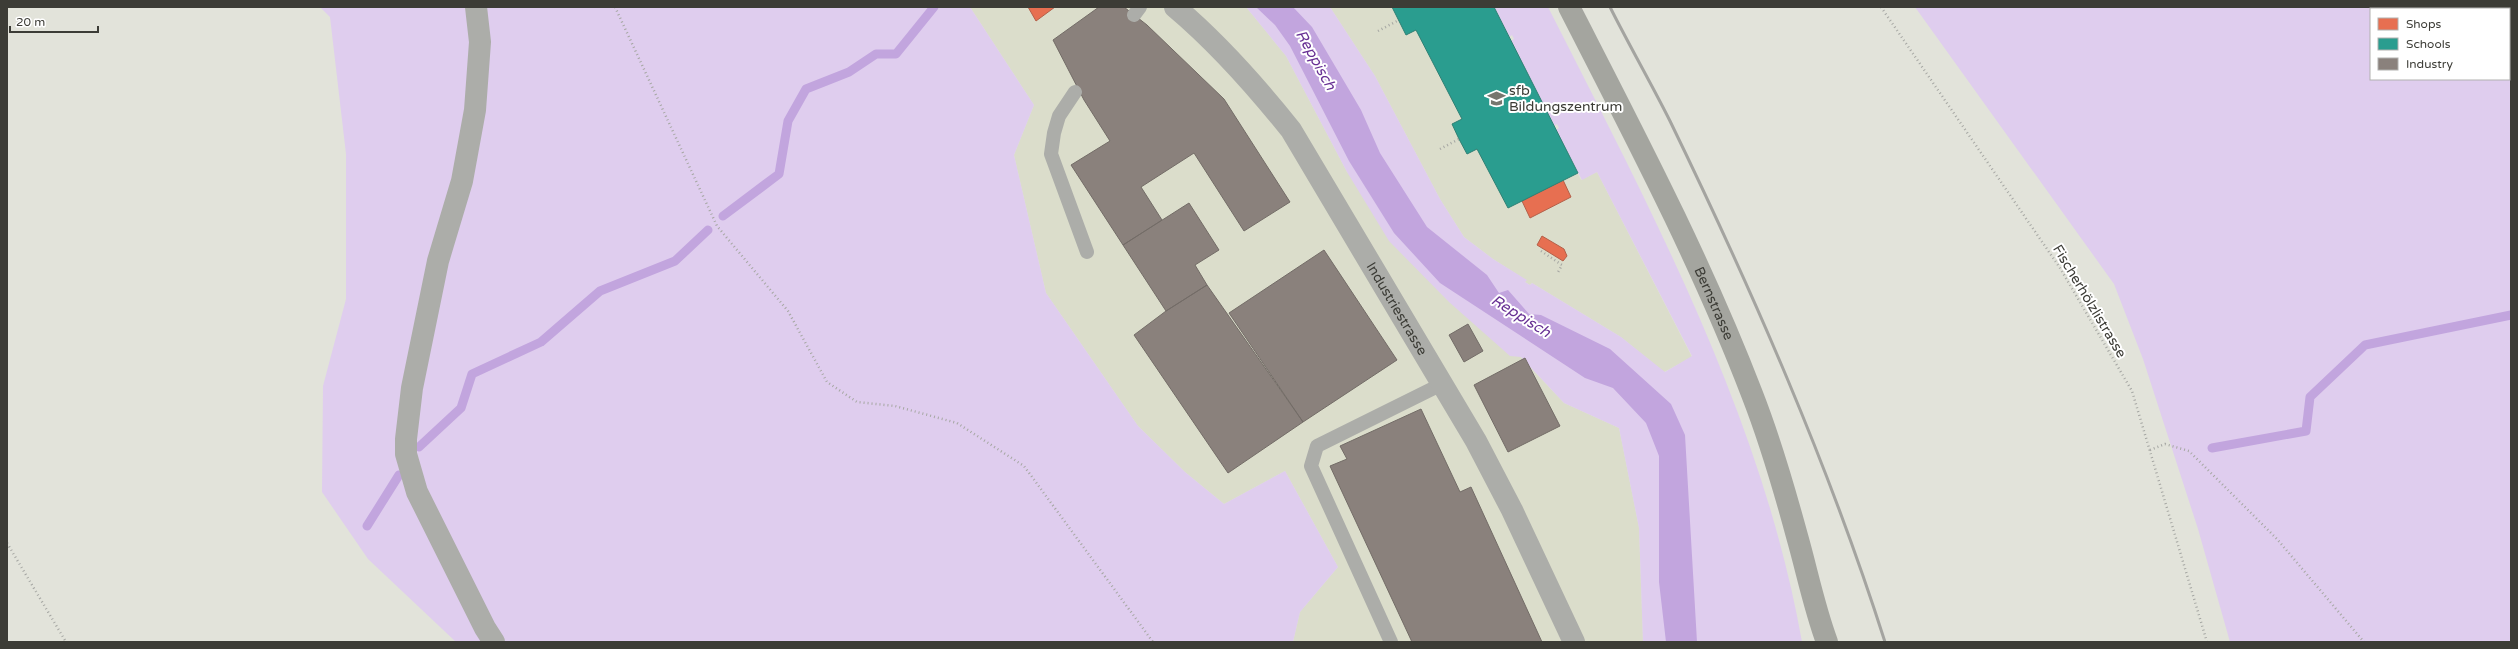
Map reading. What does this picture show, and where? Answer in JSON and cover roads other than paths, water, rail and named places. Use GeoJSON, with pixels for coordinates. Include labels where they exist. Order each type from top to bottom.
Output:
{"type":"FeatureCollection","features":[{"type":"Feature","properties":{"kind":"main road","name":"Bernstrasse"},"geometry":{"type":"LineString","coordinates":[[1569,7],[1632,128],[1717,307],[1753,396],[1780,476],[1798,536],[1817,616],[1827,642]]}},
{"type":"Feature","properties":{"kind":"main road","name":"Bernstrasse"},"geometry":{"type":"LineString","coordinates":[[1817,616],[1819,642]]}},
{"type":"Feature","properties":{"kind":"street"},"geometry":{"type":"LineString","coordinates":[[476,7],[480,42],[475,110],[463,175],[438,261],[412,388],[406,439],[406,454],[417,492],[485,628],[494,642]]}},
{"type":"Feature","properties":{"kind":"street","name":"Industriestrasse"},"geometry":{"type":"LineString","coordinates":[[1175,7],[1222,49],[1291,130],[1444,384],[1512,510],[1574,642]]}},
{"type":"Feature","properties":{"kind":"lane"},"geometry":{"type":"LineString","coordinates":[[1075,92],[1059,116],[1054,133],[1051,154],[1087,252]]}},
{"type":"Feature","properties":{"kind":"lane"},"geometry":{"type":"LineString","coordinates":[[1391,642],[1311,466],[1317,446],[1444,384]]}},
{"type":"Feature","properties":{"kind":"water","name":"Reppisch"},"geometry":{"type":"Polygon","coordinates":[[[1256,7],[1293,7],[1312,27],[1361,110],[1380,153],[1427,227],[1487,275],[1499,293],[1508,290],[1529,314],[1541,315],[1610,349],[1671,404],[1685,435],[1697,642],[1666,642],[1659,582],[1659,456],[1646,423],[1613,388],[1585,378],[1440,283],[1394,233],[1349,161],[1290,46],[1275,25],[1256,7]]]}},
{"type":"Feature","properties":{"kind":"waterway"},"geometry":{"type":"LineString","coordinates":[[723,216],[779,174],[788,121],[806,89],[849,72],[876,54],[896,54],[934,7]]}},
{"type":"Feature","properties":{"kind":"waterway"},"geometry":{"type":"LineString","coordinates":[[419,447],[461,408],[472,374],[541,342],[600,291],[675,261],[708,230]]}},
{"type":"Feature","properties":{"kind":"waterway"},"geometry":{"type":"LineString","coordinates":[[2212,448],[2306,431],[2310,397],[2365,345],[2511,315]]}},
{"type":"Feature","properties":{"kind":"waterway"},"geometry":{"type":"LineString","coordinates":[[367,526],[399,475]]}},
{"type":"Feature","properties":{"kind":"railway"},"geometry":{"type":"LineString","coordinates":[[1610,7],[1670,121],[1759,313],[1814,443],[1863,575],[1885,642]]}},
{"type":"Feature","properties":{"kind":"place","name":"sfb Bildungszentrum"},"geometry":{"type":"Point","coordinates":[1496,98]}}]}
